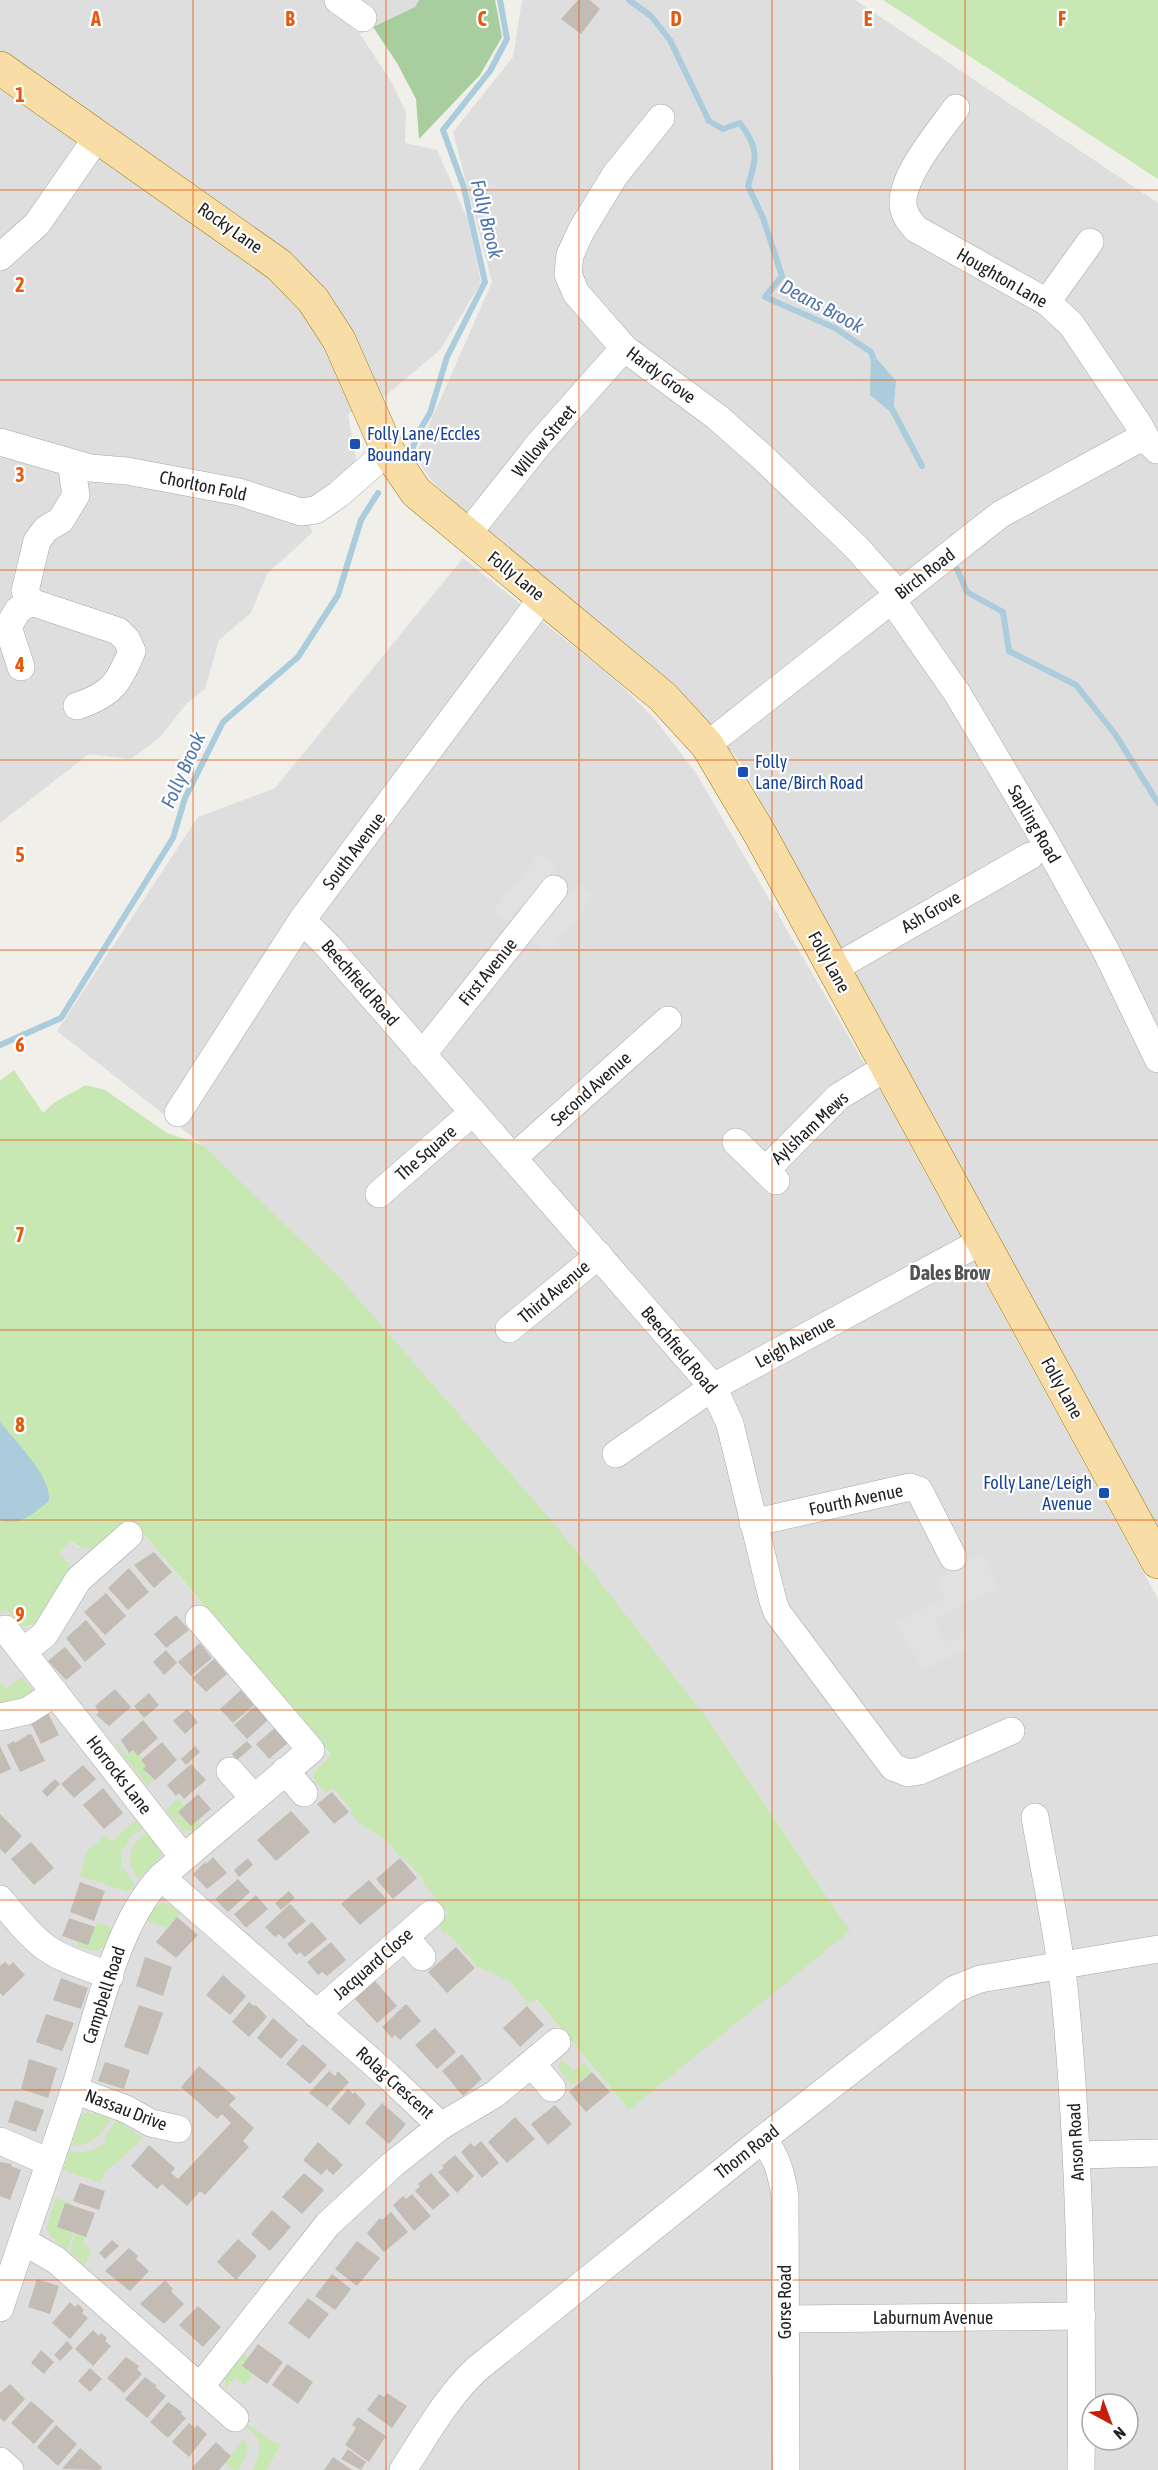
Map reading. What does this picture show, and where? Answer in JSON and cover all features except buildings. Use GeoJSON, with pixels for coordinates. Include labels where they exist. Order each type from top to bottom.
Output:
{"type":"FeatureCollection","features":[{"type":"Feature","properties":{"kind":"main road","name":"Rocky Lane"},"geometry":{"type":"LineString","coordinates":[[0,69],[260,250],[297,282],[313,300],[339,340],[388,451]]}},
{"type":"Feature","properties":{"kind":"main road","name":"Folly Lane"},"geometry":{"type":"LineString","coordinates":[[388,451],[416,492],[466,536],[663,697],[707,745],[754,823],[1158,1562]]}},
{"type":"Feature","properties":{"kind":"street"},"geometry":{"type":"LineString","coordinates":[[338,0],[363,18]]}},
{"type":"Feature","properties":{"kind":"street","name":"Houghton Lane"},"geometry":{"type":"LineString","coordinates":[[956,108],[912,173],[905,189],[903,206],[906,217],[916,229],[1047,302],[1071,324],[1154,440]]}},
{"type":"Feature","properties":{"kind":"street","name":"Hardy Grove"},"geometry":{"type":"LineString","coordinates":[[661,118],[615,175],[596,203],[570,255],[568,274],[576,293],[624,348],[717,417],[856,547],[896,597]]}},
{"type":"Feature","properties":{"kind":"street"},"geometry":{"type":"LineString","coordinates":[[0,257],[37,224],[98,136]]}},
{"type":"Feature","properties":{"kind":"street"},"geometry":{"type":"LineString","coordinates":[[1047,302],[1090,242]]}},
{"type":"Feature","properties":{"kind":"street","name":"Willow Street"},"geometry":{"type":"LineString","coordinates":[[466,536],[538,445],[624,348]]}},
{"type":"Feature","properties":{"kind":"street","name":"Birch Road"},"geometry":{"type":"LineString","coordinates":[[707,745],[1001,514],[1137,440],[1154,440]]}},
{"type":"Feature","properties":{"kind":"street","name":"Chorlton Fold"},"geometry":{"type":"LineString","coordinates":[[0,442],[90,468],[127,471],[239,492],[301,512],[316,510],[339,494],[388,451]]}},
{"type":"Feature","properties":{"kind":"street"},"geometry":{"type":"LineString","coordinates":[[71,463],[76,495],[62,520],[46,529],[38,541],[25,591],[31,602],[118,632],[127,640],[132,651],[113,688],[98,699],[77,706]]}},
{"type":"Feature","properties":{"kind":"street","name":"South Avenue"},"geometry":{"type":"LineString","coordinates":[[178,1113],[302,920],[543,597]]}},
{"type":"Feature","properties":{"kind":"street","name":"Sapling Road"},"geometry":{"type":"LineString","coordinates":[[896,597],[957,693],[1045,841],[1107,953],[1158,1059]]}},
{"type":"Feature","properties":{"kind":"street"},"geometry":{"type":"LineString","coordinates":[[21,667],[8,627],[18,610],[31,602]]}},
{"type":"Feature","properties":{"kind":"street","name":"Ash Grove"},"geometry":{"type":"LineString","coordinates":[[833,969],[1030,856]]}},
{"type":"Feature","properties":{"kind":"street","name":"First Avenue"},"geometry":{"type":"LineString","coordinates":[[422,1055],[554,890]]}},
{"type":"Feature","properties":{"kind":"street","name":"Beechfield Road"},"geometry":{"type":"LineString","coordinates":[[302,920],[328,946],[712,1387],[730,1424],[777,1612],[893,1767],[908,1773],[920,1771],[1011,1731]]}},
{"type":"Feature","properties":{"kind":"street","name":"Second Avenue"},"geometry":{"type":"LineString","coordinates":[[513,1158],[668,1020]]}},
{"type":"Feature","properties":{"kind":"street","name":"Aylsham Mews"},"geometry":{"type":"LineString","coordinates":[[736,1142],[770,1176],[838,1097],[887,1068]]}},
{"type":"Feature","properties":{"kind":"street","name":"The Square"},"geometry":{"type":"LineString","coordinates":[[379,1194],[472,1112]]}},
{"type":"Feature","properties":{"kind":"street","name":"Leigh Avenue"},"geometry":{"type":"LineString","coordinates":[[616,1454],[712,1387],[982,1241]]}},
{"type":"Feature","properties":{"kind":"street","name":"Third Avenue"},"geometry":{"type":"LineString","coordinates":[[509,1329],[599,1255]]}},
{"type":"Feature","properties":{"kind":"street","name":"Fourth Avenue"},"geometry":{"type":"LineString","coordinates":[[753,1523],[910,1487],[919,1490],[953,1557]]}},
{"type":"Feature","properties":{"kind":"street"},"geometry":{"type":"LineString","coordinates":[[23,1652],[45,1634],[78,1580],[80,1562],[129,1534]]}},
{"type":"Feature","properties":{"kind":"street","name":"Campbell Road"},"geometry":{"type":"LineString","coordinates":[[0,2308],[110,1976],[141,1899],[160,1877],[311,1750],[199,1619]]}},
{"type":"Feature","properties":{"kind":"street","name":"Horrocks Lane"},"geometry":{"type":"LineString","coordinates":[[4,1629],[183,1857]]}},
{"type":"Feature","properties":{"kind":"street"},"geometry":{"type":"LineString","coordinates":[[0,1717],[27,1711],[55,1693]]}},
{"type":"Feature","properties":{"kind":"street"},"geometry":{"type":"LineString","coordinates":[[230,1771],[253,1797]]}},
{"type":"Feature","properties":{"kind":"street"},"geometry":{"type":"LineString","coordinates":[[285,1771],[304,1793]]}},
{"type":"Feature","properties":{"kind":"street","name":"Anson Road"},"geometry":{"type":"LineString","coordinates":[[1035,1817],[1061,1966],[1078,2155],[1082,2316],[1081,2470]]}},
{"type":"Feature","properties":{"kind":"street","name":"Rolag Crescent"},"geometry":{"type":"LineString","coordinates":[[160,1877],[387,2075],[441,2126],[384,2172],[328,2224],[200,2386]]}},
{"type":"Feature","properties":{"kind":"street"},"geometry":{"type":"LineString","coordinates":[[0,1899],[29,1933],[45,1947],[110,1976]]}},
{"type":"Feature","properties":{"kind":"street","name":"Jacquard Close"},"geometry":{"type":"LineString","coordinates":[[316,2014],[414,1947],[431,1914]]}},
{"type":"Feature","properties":{"kind":"street","name":"Thorn Road"},"geometry":{"type":"LineString","coordinates":[[403,2470],[448,2402],[468,2377],[763,2139],[955,1989],[980,1979],[1158,1949]]}},
{"type":"Feature","properties":{"kind":"street"},"geometry":{"type":"LineString","coordinates":[[441,2126],[486,2100],[557,2042]]}},
{"type":"Feature","properties":{"kind":"street"},"geometry":{"type":"LineString","coordinates":[[532,2064],[552,2088]]}},
{"type":"Feature","properties":{"kind":"street","name":"Nassau Drive"},"geometry":{"type":"LineString","coordinates":[[74,2090],[126,2109],[151,2123],[178,2129]]}},
{"type":"Feature","properties":{"kind":"street","name":"Gorse Road"},"geometry":{"type":"LineString","coordinates":[[763,2139],[775,2158],[784,2188],[786,2470]]}},
{"type":"Feature","properties":{"kind":"street"},"geometry":{"type":"LineString","coordinates":[[0,2140],[49,2162]]}},
{"type":"Feature","properties":{"kind":"street"},"geometry":{"type":"LineString","coordinates":[[1078,2155],[1158,2153]]}},
{"type":"Feature","properties":{"kind":"street"},"geometry":{"type":"LineString","coordinates":[[23,2241],[56,2260],[235,2418]]}},
{"type":"Feature","properties":{"kind":"street","name":"Laburnum Avenue"},"geometry":{"type":"LineString","coordinates":[[785,2319],[1082,2316]]}},
{"type":"Feature","properties":{"kind":"street"},"geometry":{"type":"LineString","coordinates":[[0,2461],[10,2470]]}},
{"type":"Feature","properties":{"kind":"shaded area"},"geometry":{"type":"Polygon","coordinates":[[[0,0],[419,0],[415,7],[360,34],[391,81],[406,112],[405,143],[437,150],[468,220],[481,283],[440,350],[384,397],[348,414],[356,460],[350,471],[305,502],[312,533],[267,574],[251,613],[219,640],[205,689],[187,703],[159,738],[131,759],[89,754],[0,823],[0,0]]]}},
{"type":"Feature","properties":{"kind":"shaded area"},"geometry":{"type":"Polygon","coordinates":[[[522,0],[855,0],[1158,203],[1158,1535],[836,948],[741,763],[703,716],[644,660],[465,514],[433,482],[415,457],[492,282],[453,132],[513,57],[522,0]]]}},
{"type":"Feature","properties":{"kind":"shaded area"},"geometry":{"type":"Polygon","coordinates":[[[463,558],[612,677],[653,717],[696,773],[885,1099],[1158,1599],[1158,2470],[0,2470],[0,1706],[6,1689],[0,1682],[0,1614],[6,1609],[17,1622],[25,1627],[31,1626],[69,1564],[58,1554],[71,1541],[78,1547],[105,1541],[130,1518],[629,2110],[203,1145],[57,1031],[198,817],[275,788],[463,558]]]}},
{"type":"Feature","properties":{"kind":"shaded area"},"geometry":{"type":"Polygon","coordinates":[[[540,853],[557,866],[510,923],[494,910],[540,853]]]}},
{"type":"Feature","properties":{"kind":"shaded area"},"geometry":{"type":"Polygon","coordinates":[[[577,883],[594,896],[548,954],[531,940],[577,883]]]}},
{"type":"Feature","properties":{"kind":"shaded area"},"geometry":{"type":"Polygon","coordinates":[[[983,1553],[998,1588],[939,1617],[935,1622],[945,1640],[951,1642],[962,1637],[968,1648],[923,1670],[895,1623],[944,1599],[939,1583],[947,1569],[983,1553]]]}},
{"type":"Feature","properties":{"kind":"green space"},"geometry":{"type":"Polygon","coordinates":[[[419,0],[495,0],[502,37],[480,75],[419,139],[416,99],[397,63],[373,27],[415,7],[419,0]]]}},
{"type":"Feature","properties":{"kind":"green space"},"geometry":{"type":"Polygon","coordinates":[[[883,0],[1158,0],[1158,179],[883,0]]]}},
{"type":"Feature","properties":{"kind":"green space"},"geometry":{"type":"Polygon","coordinates":[[[14,1070],[43,1113],[55,1102],[86,1085],[105,1090],[167,1133],[203,1145],[340,1278],[557,1527],[708,1720],[850,1931],[629,2110],[536,1999],[527,2006],[525,2004],[527,2001],[509,1981],[477,1966],[446,1931],[444,1933],[437,1924],[448,1913],[422,1882],[424,1880],[386,1840],[361,1825],[350,1813],[353,1811],[333,1788],[326,1793],[314,1779],[314,1773],[331,1755],[131,1519],[103,1544],[89,1549],[80,1547],[71,1541],[59,1553],[69,1564],[70,1571],[36,1623],[25,1627],[17,1623],[6,1609],[0,1614],[0,1081],[14,1070]]]}},
{"type":"Feature","properties":{"kind":"green space"},"geometry":{"type":"Polygon","coordinates":[[[22,1677],[36,1694],[0,1706],[0,1682],[6,1689],[22,1677]]]}},
{"type":"Feature","properties":{"kind":"green space"},"geometry":{"type":"Polygon","coordinates":[[[117,1743],[127,1755],[133,1750],[139,1754],[146,1766],[143,1769],[153,1781],[148,1786],[115,1745],[117,1743]]]}},
{"type":"Feature","properties":{"kind":"green space"},"geometry":{"type":"Polygon","coordinates":[[[178,1798],[184,1806],[178,1812],[191,1826],[198,1820],[201,1825],[193,1831],[183,1830],[166,1810],[178,1798]]]}},
{"type":"Feature","properties":{"kind":"green space"},"geometry":{"type":"Polygon","coordinates":[[[136,1820],[143,1828],[130,1838],[121,1850],[121,1869],[124,1869],[135,1884],[128,1892],[80,1876],[86,1852],[106,1835],[112,1841],[136,1820]]]}},
{"type":"Feature","properties":{"kind":"green space"},"geometry":{"type":"Polygon","coordinates":[[[146,1832],[161,1851],[162,1856],[139,1879],[130,1860],[133,1848],[146,1832]]]}},
{"type":"Feature","properties":{"kind":"green space"},"geometry":{"type":"Polygon","coordinates":[[[162,1903],[170,1905],[180,1913],[167,1928],[146,1921],[155,1908],[162,1903]]]}},
{"type":"Feature","properties":{"kind":"green space"},"geometry":{"type":"Polygon","coordinates":[[[97,1922],[112,1928],[106,1946],[95,1951],[76,1946],[78,1941],[88,1945],[97,1922]]]}},
{"type":"Feature","properties":{"kind":"green space"},"geometry":{"type":"Polygon","coordinates":[[[561,2059],[573,2071],[584,2063],[592,2072],[580,2082],[578,2080],[572,2085],[558,2068],[561,2059]]]}},
{"type":"Feature","properties":{"kind":"green space"},"geometry":{"type":"Polygon","coordinates":[[[88,2112],[111,2118],[104,2129],[90,2142],[71,2145],[81,2116],[88,2112]]]}},
{"type":"Feature","properties":{"kind":"green space"},"geometry":{"type":"Polygon","coordinates":[[[116,2120],[143,2138],[104,2174],[100,2183],[63,2170],[69,2151],[89,2151],[98,2147],[106,2141],[104,2139],[116,2120]]]}},
{"type":"Feature","properties":{"kind":"green space"},"geometry":{"type":"Polygon","coordinates":[[[56,2198],[73,2204],[73,2206],[64,2204],[57,2226],[73,2234],[67,2250],[46,2229],[56,2198]]]}},
{"type":"Feature","properties":{"kind":"green space"},"geometry":{"type":"Polygon","coordinates":[[[75,2233],[86,2237],[82,2242],[92,2250],[85,2265],[70,2251],[75,2233]]]}},
{"type":"Feature","properties":{"kind":"green space"},"geometry":{"type":"Polygon","coordinates":[[[244,2354],[248,2357],[242,2366],[253,2373],[245,2386],[235,2377],[226,2388],[225,2378],[244,2354]]]}},
{"type":"Feature","properties":{"kind":"green space"},"geometry":{"type":"Polygon","coordinates":[[[247,2423],[273,2442],[281,2445],[266,2470],[252,2470],[260,2446],[245,2425],[247,2423]]]}},
{"type":"Feature","properties":{"kind":"green space"},"geometry":{"type":"Polygon","coordinates":[[[244,2439],[247,2447],[246,2454],[238,2470],[234,2470],[225,2463],[244,2439]]]}},
{"type":"Feature","properties":{"kind":"water"},"geometry":{"type":"Polygon","coordinates":[[[871,352],[896,381],[893,414],[870,395],[871,352]]]}},
{"type":"Feature","properties":{"kind":"water"},"geometry":{"type":"Polygon","coordinates":[[[0,1422],[39,1470],[48,1491],[49,1501],[21,1520],[0,1520],[0,1422]]]}},
{"type":"Feature","properties":{"kind":"waterway","name":"Folly Brook"},"geometry":{"type":"LineString","coordinates":[[411,453],[418,433],[430,413],[447,357],[485,282],[464,188],[443,130],[490,71],[507,39],[500,0]]}},
{"type":"Feature","properties":{"kind":"waterway","name":"Deans Brook"},"geometry":{"type":"LineString","coordinates":[[629,0],[651,16],[670,40],[709,121],[723,129],[740,123],[751,139],[754,160],[748,186],[763,218],[782,276],[765,297],[835,328],[871,352],[873,358]]}},
{"type":"Feature","properties":{"kind":"waterway"},"geometry":{"type":"LineString","coordinates":[[891,407],[922,466]]}},
{"type":"Feature","properties":{"kind":"waterway","name":"Folly Brook"},"geometry":{"type":"LineString","coordinates":[[0,1045],[61,1018],[173,838],[185,798],[223,722],[298,657],[338,595],[361,520],[378,493]]}},
{"type":"Feature","properties":{"kind":"waterway","name":"Deans Brook"},"geometry":{"type":"LineString","coordinates":[[957,569],[967,592],[1003,612],[1009,651],[1076,685],[1115,734],[1158,803]]}},
{"type":"Feature","properties":{"kind":"place","name":"Folly Lane/Eccles Boundary"},"geometry":{"type":"Point","coordinates":[355,444]}},
{"type":"Feature","properties":{"kind":"place","name":"Folly Lane/Birch Road"},"geometry":{"type":"Point","coordinates":[743,772]}},
{"type":"Feature","properties":{"kind":"place","name":"Folly Lane/Leigh Avenue"},"geometry":{"type":"Point","coordinates":[1104,1493]}},
{"type":"Feature","properties":{"kind":"district","name":"Dales Brow"},"geometry":{"type":"Point","coordinates":[950,1273]}}]}
